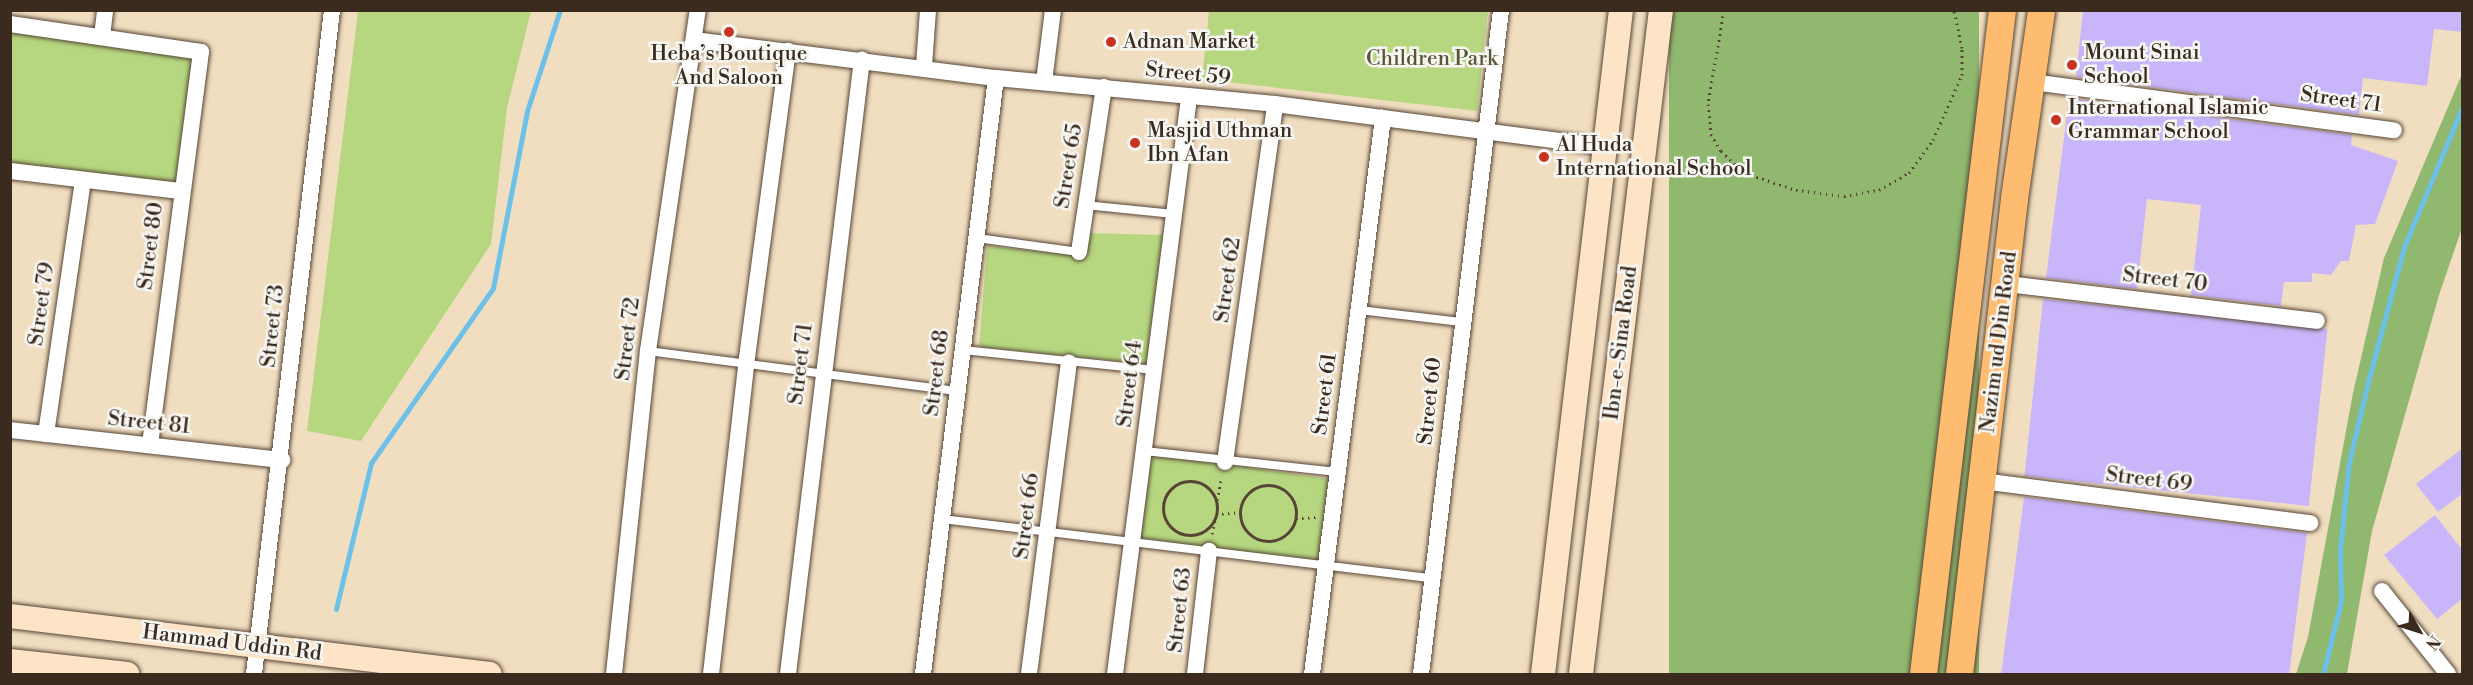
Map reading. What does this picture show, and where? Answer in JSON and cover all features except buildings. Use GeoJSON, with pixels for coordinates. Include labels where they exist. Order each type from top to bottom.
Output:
{"type":"FeatureCollection","features":[{"type":"Feature","properties":{"kind":"main road","name":"Ibn-e-Sina Road"},"geometry":{"type":"LineString","coordinates":[[1543,675],[1621,10]]}},
{"type":"Feature","properties":{"kind":"main road","name":"Ibn-e-Sina Road"},"geometry":{"type":"LineString","coordinates":[[1581,675],[1660,10]]}},
{"type":"Feature","properties":{"kind":"main road","name":"Nazim ud Din Road"},"geometry":{"type":"LineString","coordinates":[[1923,675],[2002,10]]}},
{"type":"Feature","properties":{"kind":"main road","name":"Nazim ud Din Road"},"geometry":{"type":"LineString","coordinates":[[1959,675],[2007,284],[2014,198],[2041,10]]}},
{"type":"Feature","properties":{"kind":"main road","name":"Hammad Uddin Rd"},"geometry":{"type":"LineString","coordinates":[[10,616],[490,675]]}},
{"type":"Feature","properties":{"kind":"main road"},"geometry":{"type":"LineString","coordinates":[[10,661],[127,675]]}},
{"type":"Feature","properties":{"kind":"street"},"geometry":{"type":"LineString","coordinates":[[10,24],[102,36],[105,10]]}},
{"type":"Feature","properties":{"kind":"street","name":"Street 73"},"geometry":{"type":"LineString","coordinates":[[254,675],[282,460],[312,164],[332,10]]}},
{"type":"Feature","properties":{"kind":"street","name":"Street 72"},"geometry":{"type":"LineString","coordinates":[[614,675],[648,351],[698,10]]}},
{"type":"Feature","properties":{"kind":"street"},"geometry":{"type":"LineString","coordinates":[[924,66],[928,10]]}},
{"type":"Feature","properties":{"kind":"street"},"geometry":{"type":"LineString","coordinates":[[1044,82],[1053,10]]}},
{"type":"Feature","properties":{"kind":"street","name":"Street 60"},"geometry":{"type":"LineString","coordinates":[[1421,675],[1434,578],[1461,322],[1501,10]]}},
{"type":"Feature","properties":{"kind":"street","name":"Street 80"},"geometry":{"type":"LineString","coordinates":[[102,36],[201,52],[180,191],[150,445]]}},
{"type":"Feature","properties":{"kind":"street","name":"Street 59"},"geometry":{"type":"LineString","coordinates":[[694,40],[924,66],[996,78],[1104,87],[1189,98],[1275,104],[1605,147]]}},
{"type":"Feature","properties":{"kind":"street"},"geometry":{"type":"LineString","coordinates":[[711,675],[746,365],[788,51]]}},
{"type":"Feature","properties":{"kind":"street","name":"Street 71"},"geometry":{"type":"LineString","coordinates":[[788,675],[822,376],[862,59]]}},
{"type":"Feature","properties":{"kind":"street","name":"Street 68"},"geometry":{"type":"LineString","coordinates":[[923,675],[996,78]]}},
{"type":"Feature","properties":{"kind":"street","name":"Street 71"},"geometry":{"type":"LineString","coordinates":[[2032,82],[2394,130]]}},
{"type":"Feature","properties":{"kind":"street","name":"Street 65"},"geometry":{"type":"LineString","coordinates":[[1079,252],[1104,87]]}},
{"type":"Feature","properties":{"kind":"street","name":"Street 64"},"geometry":{"type":"LineString","coordinates":[[1114,675],[1189,98]]}},
{"type":"Feature","properties":{"kind":"street","name":"Street 62"},"geometry":{"type":"LineString","coordinates":[[1225,462],[1275,104]]}},
{"type":"Feature","properties":{"kind":"street","name":"Street 61"},"geometry":{"type":"LineString","coordinates":[[1312,675],[1383,118]]}},
{"type":"Feature","properties":{"kind":"street"},"geometry":{"type":"LineString","coordinates":[[10,171],[180,191]]}},
{"type":"Feature","properties":{"kind":"street","name":"Street 79"},"geometry":{"type":"LineString","coordinates":[[46,434],[83,181]]}},
{"type":"Feature","properties":{"kind":"street","name":"Street 70"},"geometry":{"type":"LineString","coordinates":[[2007,284],[2317,321]]}},
{"type":"Feature","properties":{"kind":"street","name":"Street 66"},"geometry":{"type":"LineString","coordinates":[[1029,675],[1069,363]]}},
{"type":"Feature","properties":{"kind":"street","name":"Street 81"},"geometry":{"type":"LineString","coordinates":[[10,430],[282,460]]}},
{"type":"Feature","properties":{"kind":"street","name":"Street 69"},"geometry":{"type":"LineString","coordinates":[[1982,481],[2310,523]]}},
{"type":"Feature","properties":{"kind":"street","name":"Street 63"},"geometry":{"type":"LineString","coordinates":[[1195,675],[1209,551]]}},
{"type":"Feature","properties":{"kind":"street"},"geometry":{"type":"LineString","coordinates":[[2382,591],[2448,675]]}},
{"type":"Feature","properties":{"kind":"lane"},"geometry":{"type":"LineString","coordinates":[[1085,205],[1174,214]]}},
{"type":"Feature","properties":{"kind":"lane"},"geometry":{"type":"LineString","coordinates":[[977,238],[1079,252]]}},
{"type":"Feature","properties":{"kind":"lane"},"geometry":{"type":"LineString","coordinates":[[1359,310],[1461,322]]}},
{"type":"Feature","properties":{"kind":"lane"},"geometry":{"type":"LineString","coordinates":[[963,350],[1069,363],[1154,370]]}},
{"type":"Feature","properties":{"kind":"lane"},"geometry":{"type":"LineString","coordinates":[[648,351],[822,376],[958,392]]}},
{"type":"Feature","properties":{"kind":"lane"},"geometry":{"type":"LineString","coordinates":[[1144,451],[1225,462],[1338,472]]}},
{"type":"Feature","properties":{"kind":"lane"},"geometry":{"type":"LineString","coordinates":[[942,519],[1434,578]]}},
{"type":"Feature","properties":{"kind":"path"},"geometry":{"type":"LineString","coordinates":[[1724,10],[1708,104],[1711,134],[1721,151],[1745,173],[1796,190],[1844,196],[1879,190],[1910,173],[1933,140],[1962,75],[1962,48],[1954,10]]}},
{"type":"Feature","properties":{"kind":"path"},"geometry":{"type":"LineString","coordinates":[[1962,75],[1972,75]]}},
{"type":"Feature","properties":{"kind":"path"},"geometry":{"type":"LineString","coordinates":[[1209,551],[1217,512],[1216,501],[1225,462]]}},
{"type":"Feature","properties":{"kind":"path"},"geometry":{"type":"LineString","coordinates":[[1216,501],[1206,486],[1189,481],[1172,488],[1166,495],[1164,513],[1171,527],[1186,535],[1209,527],[1217,512]]}},
{"type":"Feature","properties":{"kind":"path"},"geometry":{"type":"LineString","coordinates":[[1271,485],[1287,493],[1296,518],[1287,534],[1270,541],[1245,530],[1240,512],[1253,489],[1271,485]]}},
{"type":"Feature","properties":{"kind":"path"},"geometry":{"type":"LineString","coordinates":[[1217,512],[1240,512]]}},
{"type":"Feature","properties":{"kind":"green space"},"geometry":{"type":"Polygon","coordinates":[[[358,11],[531,11],[507,108],[491,244],[361,441],[307,431],[358,11]]]}},
{"type":"Feature","properties":{"kind":"green space","name":"Children Park"},"geometry":{"type":"Polygon","coordinates":[[[1209,11],[1488,11],[1477,111],[1202,79],[1209,11]]]}},
{"type":"Feature","properties":{"kind":"green space"},"geometry":{"type":"Polygon","coordinates":[[[1669,11],[1979,11],[1979,674],[1669,674],[1669,11]]]}},
{"type":"Feature","properties":{"kind":"green space"},"geometry":{"type":"Polygon","coordinates":[[[10,29],[194,55],[175,191],[10,167],[10,29]]]}},
{"type":"Feature","properties":{"kind":"green space"},"geometry":{"type":"Polygon","coordinates":[[[2462,74],[2462,228],[2439,295],[2372,531],[2347,674],[2296,674],[2308,637],[2353,393],[2384,258],[2462,74]]]}},
{"type":"Feature","properties":{"kind":"green space"},"geometry":{"type":"Polygon","coordinates":[[[1089,233],[1165,235],[1148,364],[979,347],[987,246],[1083,256],[1089,233]]]}},
{"type":"Feature","properties":{"kind":"green space"},"geometry":{"type":"Polygon","coordinates":[[[1152,454],[1333,479],[1321,564],[1140,538],[1152,454]]]}},
{"type":"Feature","properties":{"kind":"waterway"},"geometry":{"type":"LineString","coordinates":[[336,609],[371,463],[493,288],[527,111],[560,10]]}},
{"type":"Feature","properties":{"kind":"waterway"},"geometry":{"type":"LineString","coordinates":[[2323,674],[2341,601],[2340,550],[2349,462],[2369,378],[2404,247],[2462,108]]}},
{"type":"Feature","properties":{"kind":"place","name":"Heba’s Boutique And Saloon"},"geometry":{"type":"Point","coordinates":[729,32]}},
{"type":"Feature","properties":{"kind":"place","name":"Adnan Market"},"geometry":{"type":"Point","coordinates":[1111,42]}},
{"type":"Feature","properties":{"kind":"place","name":"Mount Sinai School"},"geometry":{"type":"Point","coordinates":[2072,65]}},
{"type":"Feature","properties":{"kind":"place","name":"International Islamic Grammar School"},"geometry":{"type":"Point","coordinates":[2056,120]}},
{"type":"Feature","properties":{"kind":"place","name":"Masjid Uthman Ibn Afan"},"geometry":{"type":"Point","coordinates":[1135,143]}},
{"type":"Feature","properties":{"kind":"place","name":"Al Huda International School"},"geometry":{"type":"Point","coordinates":[1544,157]}}]}
